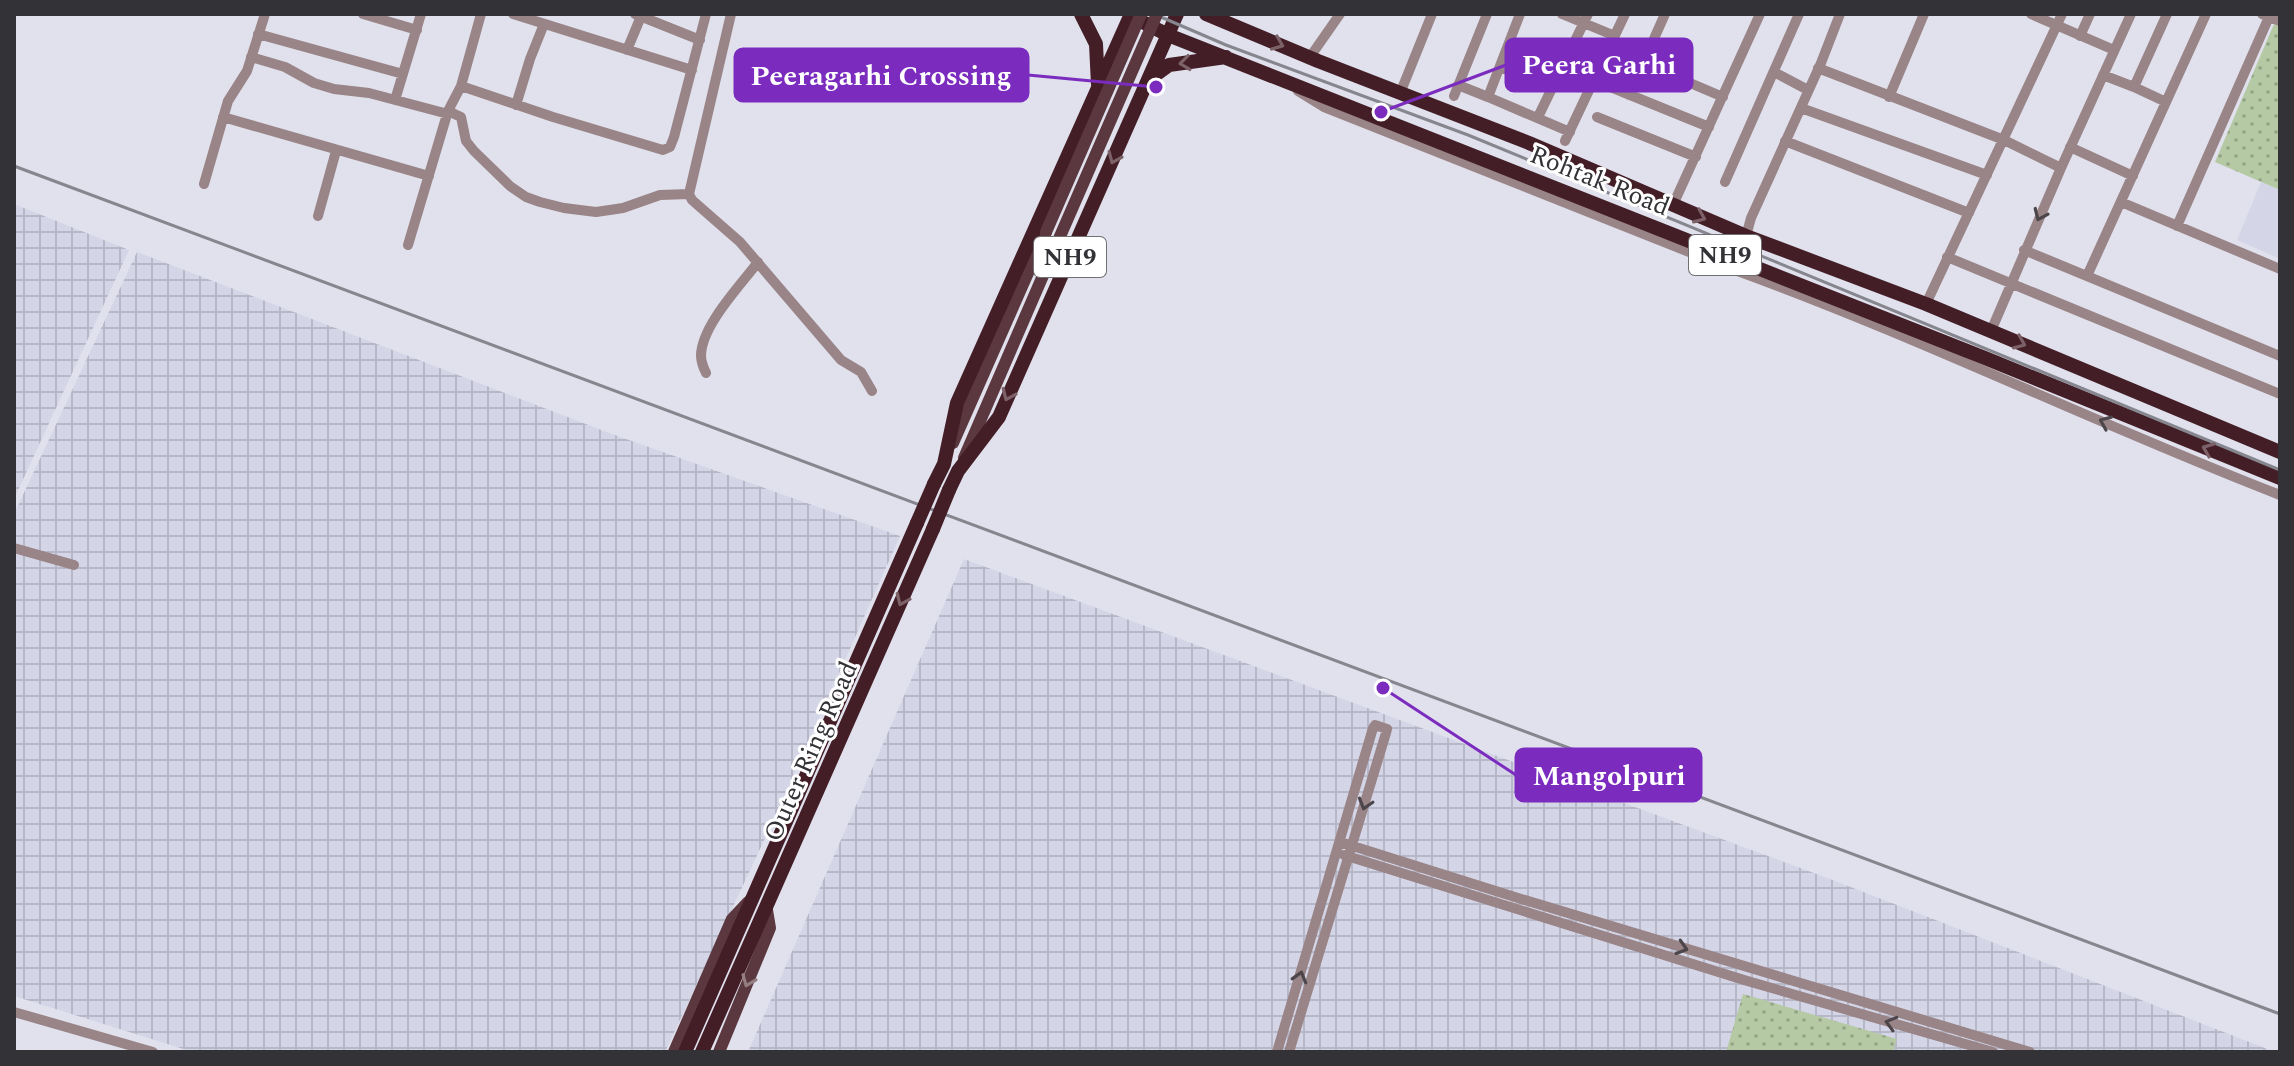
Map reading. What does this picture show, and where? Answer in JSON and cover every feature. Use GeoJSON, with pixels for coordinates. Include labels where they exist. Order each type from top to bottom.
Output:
{"type":"FeatureCollection","features":[{"type":"Feature","properties":{"kind":"highway"},"geometry":{"type":"LineString","coordinates":[[1081,14],[1096,44],[1098,89]]}},
{"type":"Feature","properties":{"kind":"highway","name":"Outer Ring Road"},"geometry":{"type":"LineString","coordinates":[[685,1052],[944,464],[957,403],[1132,14]]}},
{"type":"Feature","properties":{"kind":"highway","name":"Rohtak Road"},"geometry":{"type":"LineString","coordinates":[[1132,14],[1168,35],[2280,478]]}},
{"type":"Feature","properties":{"kind":"highway","name":"Outer Ring Road"},"geometry":{"type":"LineString","coordinates":[[767,910],[949,490],[958,471],[999,417],[1177,14]]}},
{"type":"Feature","properties":{"kind":"highway","name":"Rohtak Road"},"geometry":{"type":"LineString","coordinates":[[1206,14],[1225,19],[1310,57],[1529,143],[1746,236],[1926,304],[1994,324],[2280,452]]}},
{"type":"Feature","properties":{"kind":"highway"},"geometry":{"type":"LineString","coordinates":[[1148,80],[1169,65],[1226,57]]}},
{"type":"Feature","properties":{"kind":"highway"},"geometry":{"type":"LineString","coordinates":[[1090,108],[1129,124]]}},
{"type":"Feature","properties":{"kind":"highway"},"geometry":{"type":"LineString","coordinates":[[1985,358],[1989,375]]}},
{"type":"Feature","properties":{"kind":"highway"},"geometry":{"type":"LineString","coordinates":[[702,1052],[767,910]]}},
{"type":"Feature","properties":{"kind":"main road","name":"Outer Ring Road"},"geometry":{"type":"LineString","coordinates":[[944,464],[1046,232],[1132,14]]}},
{"type":"Feature","properties":{"kind":"main road","name":"Outer Ring Road"},"geometry":{"type":"LineString","coordinates":[[958,471],[1157,14]]}},
{"type":"Feature","properties":{"kind":"main road"},"geometry":{"type":"LineString","coordinates":[[674,1052],[732,919],[753,896]]}},
{"type":"Feature","properties":{"kind":"main road","name":"Outer Ring Road"},"geometry":{"type":"LineString","coordinates":[[719,1052],[770,928],[767,910]]}},
{"type":"Feature","properties":{"kind":"street"},"geometry":{"type":"LineString","coordinates":[[204,184],[228,101],[247,71],[265,14]]}},
{"type":"Feature","properties":{"kind":"street"},"geometry":{"type":"LineString","coordinates":[[363,14],[417,30]]}},
{"type":"Feature","properties":{"kind":"street"},"geometry":{"type":"LineString","coordinates":[[395,100],[421,14]]}},
{"type":"Feature","properties":{"kind":"street"},"geometry":{"type":"LineString","coordinates":[[408,245],[448,113],[461,86],[481,14]]}},
{"type":"Feature","properties":{"kind":"street"},"geometry":{"type":"LineString","coordinates":[[513,14],[692,70]]}},
{"type":"Feature","properties":{"kind":"street"},"geometry":{"type":"LineString","coordinates":[[461,86],[663,150],[672,143],[706,14]]}},
{"type":"Feature","properties":{"kind":"street"},"geometry":{"type":"LineString","coordinates":[[731,14],[689,194],[740,242],[841,360],[861,372],[872,391]]}},
{"type":"Feature","properties":{"kind":"street"},"geometry":{"type":"LineString","coordinates":[[1310,57],[1340,14]]}},
{"type":"Feature","properties":{"kind":"street"},"geometry":{"type":"LineString","coordinates":[[1401,91],[1432,14]]}},
{"type":"Feature","properties":{"kind":"street"},"geometry":{"type":"LineString","coordinates":[[1487,14],[1456,90],[1488,97],[1538,117],[1568,136],[1625,14]]}},
{"type":"Feature","properties":{"kind":"street"},"geometry":{"type":"LineString","coordinates":[[1488,97],[1520,14]]}},
{"type":"Feature","properties":{"kind":"street"},"geometry":{"type":"LineString","coordinates":[[1562,14],[1586,19],[1615,36]]}},
{"type":"Feature","properties":{"kind":"street"},"geometry":{"type":"LineString","coordinates":[[1629,95],[1665,14]]}},
{"type":"Feature","properties":{"kind":"street"},"geometry":{"type":"LineString","coordinates":[[1673,205],[1760,14]]}},
{"type":"Feature","properties":{"kind":"street"},"geometry":{"type":"LineString","coordinates":[[1725,182],[1799,14]]}},
{"type":"Feature","properties":{"kind":"street"},"geometry":{"type":"LineString","coordinates":[[1746,236],[1751,218],[1840,14]]}},
{"type":"Feature","properties":{"kind":"street"},"geometry":{"type":"LineString","coordinates":[[1889,97],[1924,14]]}},
{"type":"Feature","properties":{"kind":"street"},"geometry":{"type":"LineString","coordinates":[[2031,14],[2114,50]]}},
{"type":"Feature","properties":{"kind":"street"},"geometry":{"type":"LineString","coordinates":[[1926,304],[2062,14]]}},
{"type":"Feature","properties":{"kind":"street"},"geometry":{"type":"LineString","coordinates":[[2080,36],[2090,14]]}},
{"type":"Feature","properties":{"kind":"street"},"geometry":{"type":"LineString","coordinates":[[1994,324],[2024,250],[2131,14]]}},
{"type":"Feature","properties":{"kind":"street"},"geometry":{"type":"LineString","coordinates":[[2134,87],[2167,14]]}},
{"type":"Feature","properties":{"kind":"street"},"geometry":{"type":"LineString","coordinates":[[2087,276],[2206,14]]}},
{"type":"Feature","properties":{"kind":"street"},"geometry":{"type":"LineString","coordinates":[[627,50],[640,15],[700,40]]}},
{"type":"Feature","properties":{"kind":"street"},"geometry":{"type":"LineString","coordinates":[[2177,226],[2270,17]]}},
{"type":"Feature","properties":{"kind":"street"},"geometry":{"type":"LineString","coordinates":[[1538,117],[1586,19]]}},
{"type":"Feature","properties":{"kind":"street"},"geometry":{"type":"LineString","coordinates":[[516,105],[544,24]]}},
{"type":"Feature","properties":{"kind":"street"},"geometry":{"type":"LineString","coordinates":[[258,34],[403,74]]}},
{"type":"Feature","properties":{"kind":"street"},"geometry":{"type":"LineString","coordinates":[[251,57],[285,67],[314,83],[461,117],[466,141],[486,164],[510,186],[540,202],[596,212],[623,208],[660,195],[689,194]]}},
{"type":"Feature","properties":{"kind":"street"},"geometry":{"type":"LineString","coordinates":[[1643,63],[1723,97]]}},
{"type":"Feature","properties":{"kind":"street"},"geometry":{"type":"LineString","coordinates":[[1500,67],[1553,87]]}},
{"type":"Feature","properties":{"kind":"street"},"geometry":{"type":"LineString","coordinates":[[1818,68],[2004,140],[2061,168]]}},
{"type":"Feature","properties":{"kind":"street"},"geometry":{"type":"LineString","coordinates":[[1774,72],[1808,90]]}},
{"type":"Feature","properties":{"kind":"street"},"geometry":{"type":"LineString","coordinates":[[2103,75],[2166,102]]}},
{"type":"Feature","properties":{"kind":"street"},"geometry":{"type":"LineString","coordinates":[[1288,83],[1324,107],[1791,290],[2280,495]]}},
{"type":"Feature","properties":{"kind":"street"},"geometry":{"type":"LineString","coordinates":[[1608,86],[1709,127]]}},
{"type":"Feature","properties":{"kind":"street"},"geometry":{"type":"LineString","coordinates":[[1801,108],[1987,175]]}},
{"type":"Feature","properties":{"kind":"street"},"geometry":{"type":"LineString","coordinates":[[223,117],[429,176]]}},
{"type":"Feature","properties":{"kind":"street"},"geometry":{"type":"LineString","coordinates":[[1597,117],[1696,157]]}},
{"type":"Feature","properties":{"kind":"street"},"geometry":{"type":"LineString","coordinates":[[1785,141],[1969,213]]}},
{"type":"Feature","properties":{"kind":"street"},"geometry":{"type":"LineString","coordinates":[[2070,147],[2133,176]]}},
{"type":"Feature","properties":{"kind":"street"},"geometry":{"type":"LineString","coordinates":[[318,216],[336,151]]}},
{"type":"Feature","properties":{"kind":"street"},"geometry":{"type":"LineString","coordinates":[[2121,202],[2280,269]]}},
{"type":"Feature","properties":{"kind":"street"},"geometry":{"type":"LineString","coordinates":[[2024,250],[2280,356]]}},
{"type":"Feature","properties":{"kind":"street"},"geometry":{"type":"LineString","coordinates":[[1947,257],[2280,394]]}},
{"type":"Feature","properties":{"kind":"street"},"geometry":{"type":"LineString","coordinates":[[706,373],[701,362],[704,338],[758,262]]}},
{"type":"Feature","properties":{"kind":"street"},"geometry":{"type":"LineString","coordinates":[[14,548],[74,565]]}},
{"type":"Feature","properties":{"kind":"street"},"geometry":{"type":"LineString","coordinates":[[1277,1052],[1373,728],[1375,725],[1384,727],[1386,733],[1289,1052]]}},
{"type":"Feature","properties":{"kind":"street"},"geometry":{"type":"LineString","coordinates":[[1338,847],[1744,980],[1993,1052]]}},
{"type":"Feature","properties":{"kind":"street"},"geometry":{"type":"LineString","coordinates":[[1350,851],[2030,1052]]}},
{"type":"Feature","properties":{"kind":"street"},"geometry":{"type":"LineString","coordinates":[[14,1012],[153,1052]]}},
{"type":"Feature","properties":{"kind":"shaded area"},"geometry":{"type":"Polygon","coordinates":[[[2261,182],[2280,190],[2280,259],[2237,240],[2261,182]]]}},
{"type":"Feature","properties":{"kind":"shaded area"},"geometry":{"type":"Polygon","coordinates":[[[14,204],[129,250],[14,499],[14,204]]]}},
{"type":"Feature","properties":{"kind":"shaded area"},"geometry":{"type":"Polygon","coordinates":[[[137,252],[612,434],[900,536],[782,802],[665,1052],[193,1052],[14,996],[14,514],[137,252]]]}},
{"type":"Feature","properties":{"kind":"shaded area"},"geometry":{"type":"Polygon","coordinates":[[[964,559],[1830,879],[2275,1052],[748,1052],[964,559]]]}},
{"type":"Feature","properties":{"kind":"green space"},"geometry":{"type":"Polygon","coordinates":[[[2274,24],[2280,26],[2280,190],[2215,162],[2274,24]]]}},
{"type":"Feature","properties":{"kind":"green space"},"geometry":{"type":"Polygon","coordinates":[[[1743,994],[1897,1039],[1893,1052],[1726,1052],[1743,994]]]}},
{"type":"Feature","properties":{"kind":"railway"},"geometry":{"type":"LineString","coordinates":[[1154,14],[1226,45],[1468,135],[2280,470]]}},
{"type":"Feature","properties":{"kind":"railway"},"geometry":{"type":"LineString","coordinates":[[14,166],[2280,1014]]}},
{"type":"Feature","properties":{"kind":"place","name":"Peeragarhi Crossing"},"geometry":{"type":"Point","coordinates":[1156,87]}},
{"type":"Feature","properties":{"kind":"place","name":"Peera Garhi"},"geometry":{"type":"Point","coordinates":[1381,112]}},
{"type":"Feature","properties":{"kind":"place","name":"Mangolpuri"},"geometry":{"type":"Point","coordinates":[1383,688]}}]}
